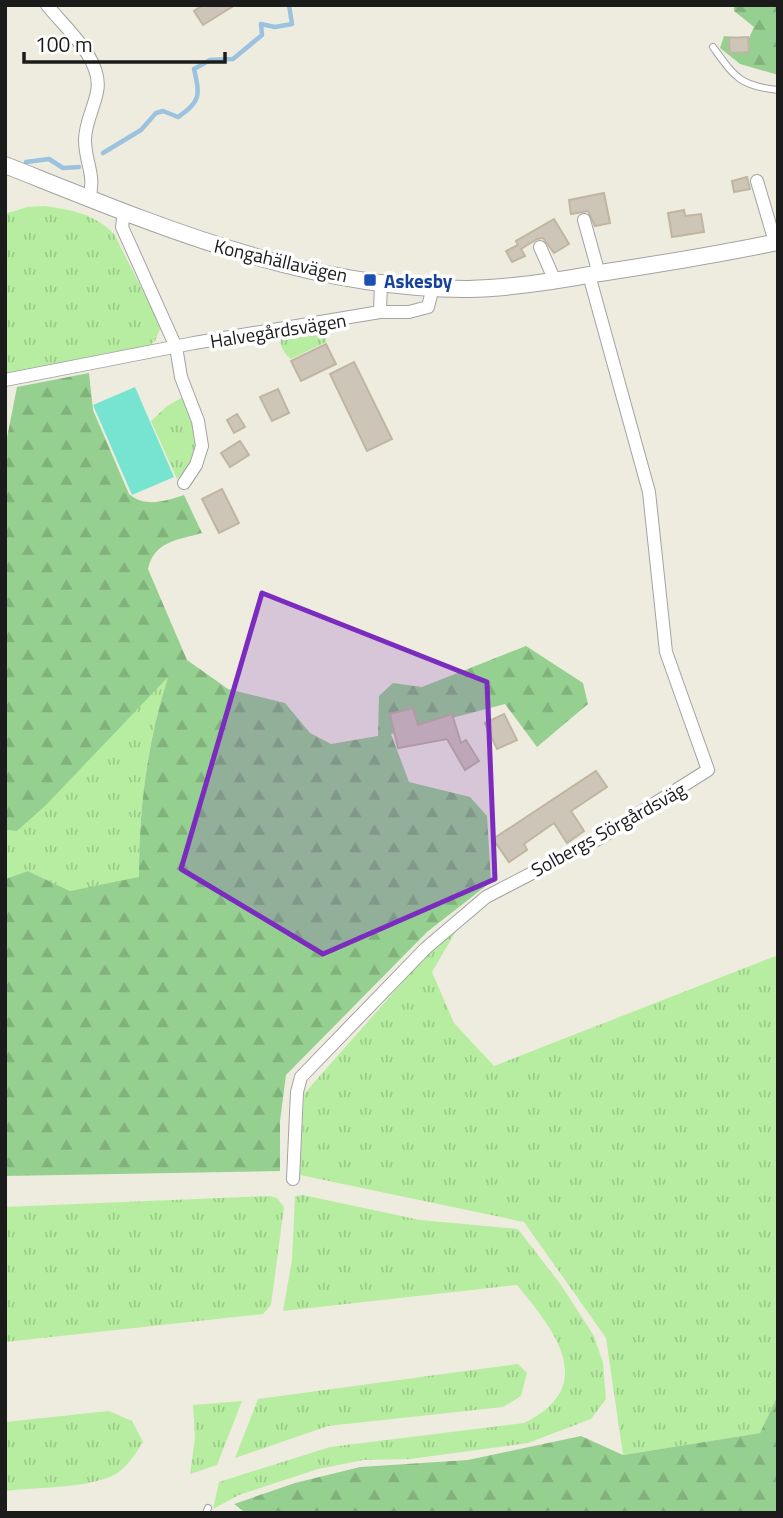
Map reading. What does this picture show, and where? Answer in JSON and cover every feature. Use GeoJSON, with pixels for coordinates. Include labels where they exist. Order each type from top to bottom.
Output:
{"type":"FeatureCollection","features":[{"type":"Feature","properties":{"kind":"street"},"geometry":{"type":"LineString","coordinates":[[47,5],[92,62],[97,77],[97,94],[85,142],[93,179],[89,199]]}},
{"type":"Feature","properties":{"kind":"street","name":"Kongahällavägen"},"geometry":{"type":"LineString","coordinates":[[5,165],[89,199],[248,256],[381,281],[433,287],[493,288],[555,281],[715,256],[776,242]]}},
{"type":"Feature","properties":{"kind":"street"},"geometry":{"type":"LineString","coordinates":[[757,181],[776,242]]}},
{"type":"Feature","properties":{"kind":"street"},"geometry":{"type":"LineString","coordinates":[[124,212],[122,227],[176,346],[181,377],[198,421],[202,446],[196,465],[184,483]]}},
{"type":"Feature","properties":{"kind":"street"},"geometry":{"type":"LineString","coordinates":[[584,220],[594,274]]}},
{"type":"Feature","properties":{"kind":"street"},"geometry":{"type":"LineString","coordinates":[[540,247],[555,281]]}},
{"type":"Feature","properties":{"kind":"street","name":"Solbergs Sörgårdsväg"},"geometry":{"type":"LineString","coordinates":[[293,1180],[297,1092],[301,1077],[426,948],[486,897],[600,838],[708,770],[666,652],[647,482],[594,274]]}},
{"type":"Feature","properties":{"kind":"street"},"geometry":{"type":"LineString","coordinates":[[380,312],[381,281]]}},
{"type":"Feature","properties":{"kind":"street","name":"Halvegårdsvägen"},"geometry":{"type":"LineString","coordinates":[[5,380],[176,346],[380,312],[409,312],[428,307],[433,287]]}},
{"type":"Feature","properties":{"kind":"lane"},"geometry":{"type":"LineString","coordinates":[[713,47],[737,79],[753,86],[778,90]]}},
{"type":"Feature","properties":{"kind":"highlighted area"},"geometry":{"type":"Polygon","coordinates":[[[262,593],[487,682],[495,879],[323,954],[181,869],[262,593]]]}},
{"type":"Feature","properties":{"kind":"green space"},"geometry":{"type":"Polygon","coordinates":[[[734,5],[778,5],[778,75],[740,64],[720,48],[724,36],[749,38],[754,27],[734,11],[734,5]]]}},
{"type":"Feature","properties":{"kind":"green space"},"geometry":{"type":"Polygon","coordinates":[[[45,206],[91,217],[114,234],[160,329],[155,341],[146,348],[107,353],[5,376],[5,214],[27,207],[45,206]]]}},
{"type":"Feature","properties":{"kind":"green space"},"geometry":{"type":"Polygon","coordinates":[[[319,326],[326,333],[326,342],[291,359],[286,354],[281,344],[282,334],[319,326]]]}},
{"type":"Feature","properties":{"kind":"green space"},"geometry":{"type":"Polygon","coordinates":[[[89,373],[93,410],[129,494],[149,502],[184,495],[202,533],[161,547],[148,569],[187,660],[228,689],[285,703],[310,733],[331,744],[378,736],[379,696],[393,683],[422,687],[526,646],[583,683],[588,704],[537,747],[505,704],[391,734],[409,782],[470,797],[487,816],[491,882],[427,932],[286,1075],[280,1121],[280,1171],[5,1176],[5,879],[28,871],[70,891],[139,877],[146,776],[168,677],[46,805],[17,831],[5,830],[5,448],[17,387],[89,373]]]}},
{"type":"Feature","properties":{"kind":"green space"},"geometry":{"type":"Polygon","coordinates":[[[183,397],[196,440],[192,459],[177,479],[151,421],[167,406],[183,397]]]}},
{"type":"Feature","properties":{"kind":"green space"},"geometry":{"type":"Polygon","coordinates":[[[169,675],[155,725],[146,775],[139,878],[70,891],[28,871],[5,879],[5,830],[17,831],[169,675]]]}},
{"type":"Feature","properties":{"kind":"green space"},"geometry":{"type":"Polygon","coordinates":[[[456,931],[432,972],[454,1023],[494,1066],[778,955],[778,1395],[760,1433],[623,1455],[606,1338],[524,1222],[300,1175],[304,1094],[423,959],[456,931]]]}},
{"type":"Feature","properties":{"kind":"green space"},"geometry":{"type":"Polygon","coordinates":[[[303,1195],[420,1220],[518,1229],[561,1285],[594,1336],[603,1363],[606,1399],[591,1419],[528,1443],[410,1459],[363,1460],[318,1469],[239,1495],[213,1509],[219,1482],[330,1447],[524,1423],[547,1408],[560,1392],[565,1375],[563,1357],[556,1339],[517,1285],[283,1311],[292,1260],[295,1196],[303,1195]]]}},
{"type":"Feature","properties":{"kind":"green space"},"geometry":{"type":"Polygon","coordinates":[[[270,1196],[277,1198],[284,1207],[271,1305],[263,1314],[5,1342],[5,1207],[270,1196]]]}},
{"type":"Feature","properties":{"kind":"green space"},"geometry":{"type":"Polygon","coordinates":[[[518,1364],[527,1373],[521,1396],[503,1407],[328,1426],[235,1458],[258,1399],[518,1364]]]}},
{"type":"Feature","properties":{"kind":"green space"},"geometry":{"type":"Polygon","coordinates":[[[778,1395],[778,1513],[246,1513],[234,1504],[295,1483],[360,1467],[468,1460],[581,1436],[623,1455],[760,1433],[778,1395]]]}},
{"type":"Feature","properties":{"kind":"green space"},"geometry":{"type":"Polygon","coordinates":[[[242,1401],[217,1465],[190,1474],[195,1438],[193,1405],[242,1401]]]}},
{"type":"Feature","properties":{"kind":"green space"},"geometry":{"type":"Polygon","coordinates":[[[109,1411],[132,1421],[143,1442],[119,1472],[95,1482],[5,1491],[5,1422],[109,1411]]]}},
{"type":"Feature","properties":{"kind":"shaded area"},"geometry":{"type":"Polygon","coordinates":[[[135,387],[174,477],[132,495],[93,405],[135,387]]]}},
{"type":"Feature","properties":{"kind":"building"},"geometry":{"type":"Polygon","coordinates":[[[203,5],[235,5],[203,25],[194,11],[203,5]]]}},
{"type":"Feature","properties":{"kind":"building"},"geometry":{"type":"Polygon","coordinates":[[[748,37],[749,52],[730,53],[729,38],[748,37]]]}},
{"type":"Feature","properties":{"kind":"building"},"geometry":{"type":"Polygon","coordinates":[[[747,177],[750,189],[734,192],[732,181],[747,177]]]}},
{"type":"Feature","properties":{"kind":"building"},"geometry":{"type":"Polygon","coordinates":[[[604,193],[610,223],[595,226],[588,211],[571,214],[569,200],[604,193]]]}},
{"type":"Feature","properties":{"kind":"building"},"geometry":{"type":"Polygon","coordinates":[[[684,210],[685,216],[701,214],[704,232],[672,237],[668,213],[684,210]]]}},
{"type":"Feature","properties":{"kind":"building"},"geometry":{"type":"Polygon","coordinates":[[[554,219],[569,244],[554,253],[543,238],[537,239],[521,249],[525,256],[512,262],[506,251],[518,245],[516,241],[554,219]]]}},
{"type":"Feature","properties":{"kind":"building"},"geometry":{"type":"Polygon","coordinates":[[[326,344],[336,364],[301,381],[291,361],[326,344]]]}},
{"type":"Feature","properties":{"kind":"building"},"geometry":{"type":"Polygon","coordinates":[[[354,362],[392,439],[367,451],[330,374],[354,362]]]}},
{"type":"Feature","properties":{"kind":"building"},"geometry":{"type":"Polygon","coordinates":[[[278,389],[289,413],[272,421],[260,397],[278,389]]]}},
{"type":"Feature","properties":{"kind":"building"},"geometry":{"type":"Polygon","coordinates":[[[237,414],[245,427],[234,433],[227,420],[237,414]]]}},
{"type":"Feature","properties":{"kind":"building"},"geometry":{"type":"Polygon","coordinates":[[[240,441],[249,455],[230,467],[221,453],[240,441]]]}},
{"type":"Feature","properties":{"kind":"building"},"geometry":{"type":"Polygon","coordinates":[[[222,489],[239,523],[219,533],[202,499],[222,489]]]}},
{"type":"Feature","properties":{"kind":"building"},"geometry":{"type":"Polygon","coordinates":[[[413,708],[418,725],[452,714],[461,743],[466,740],[479,761],[465,770],[447,739],[398,748],[390,714],[413,708]]]}},
{"type":"Feature","properties":{"kind":"building"},"geometry":{"type":"Polygon","coordinates":[[[504,714],[517,740],[497,749],[485,723],[504,714]]]}},
{"type":"Feature","properties":{"kind":"building"},"geometry":{"type":"Polygon","coordinates":[[[596,771],[607,787],[571,811],[584,831],[567,843],[554,823],[524,844],[527,850],[509,862],[493,839],[596,771]]]}},
{"type":"Feature","properties":{"kind":"waterway"},"geometry":{"type":"LineString","coordinates":[[103,153],[141,130],[156,113],[163,111],[178,117],[186,112],[195,102],[198,92],[194,69],[210,60],[233,59],[262,35],[261,24],[275,27],[292,24],[289,5]]}},
{"type":"Feature","properties":{"kind":"waterway"},"geometry":{"type":"LineString","coordinates":[[26,162],[49,159],[63,168],[79,167]]}},
{"type":"Feature","properties":{"kind":"place","name":"Askesby"},"geometry":{"type":"Point","coordinates":[370,280]}}]}
